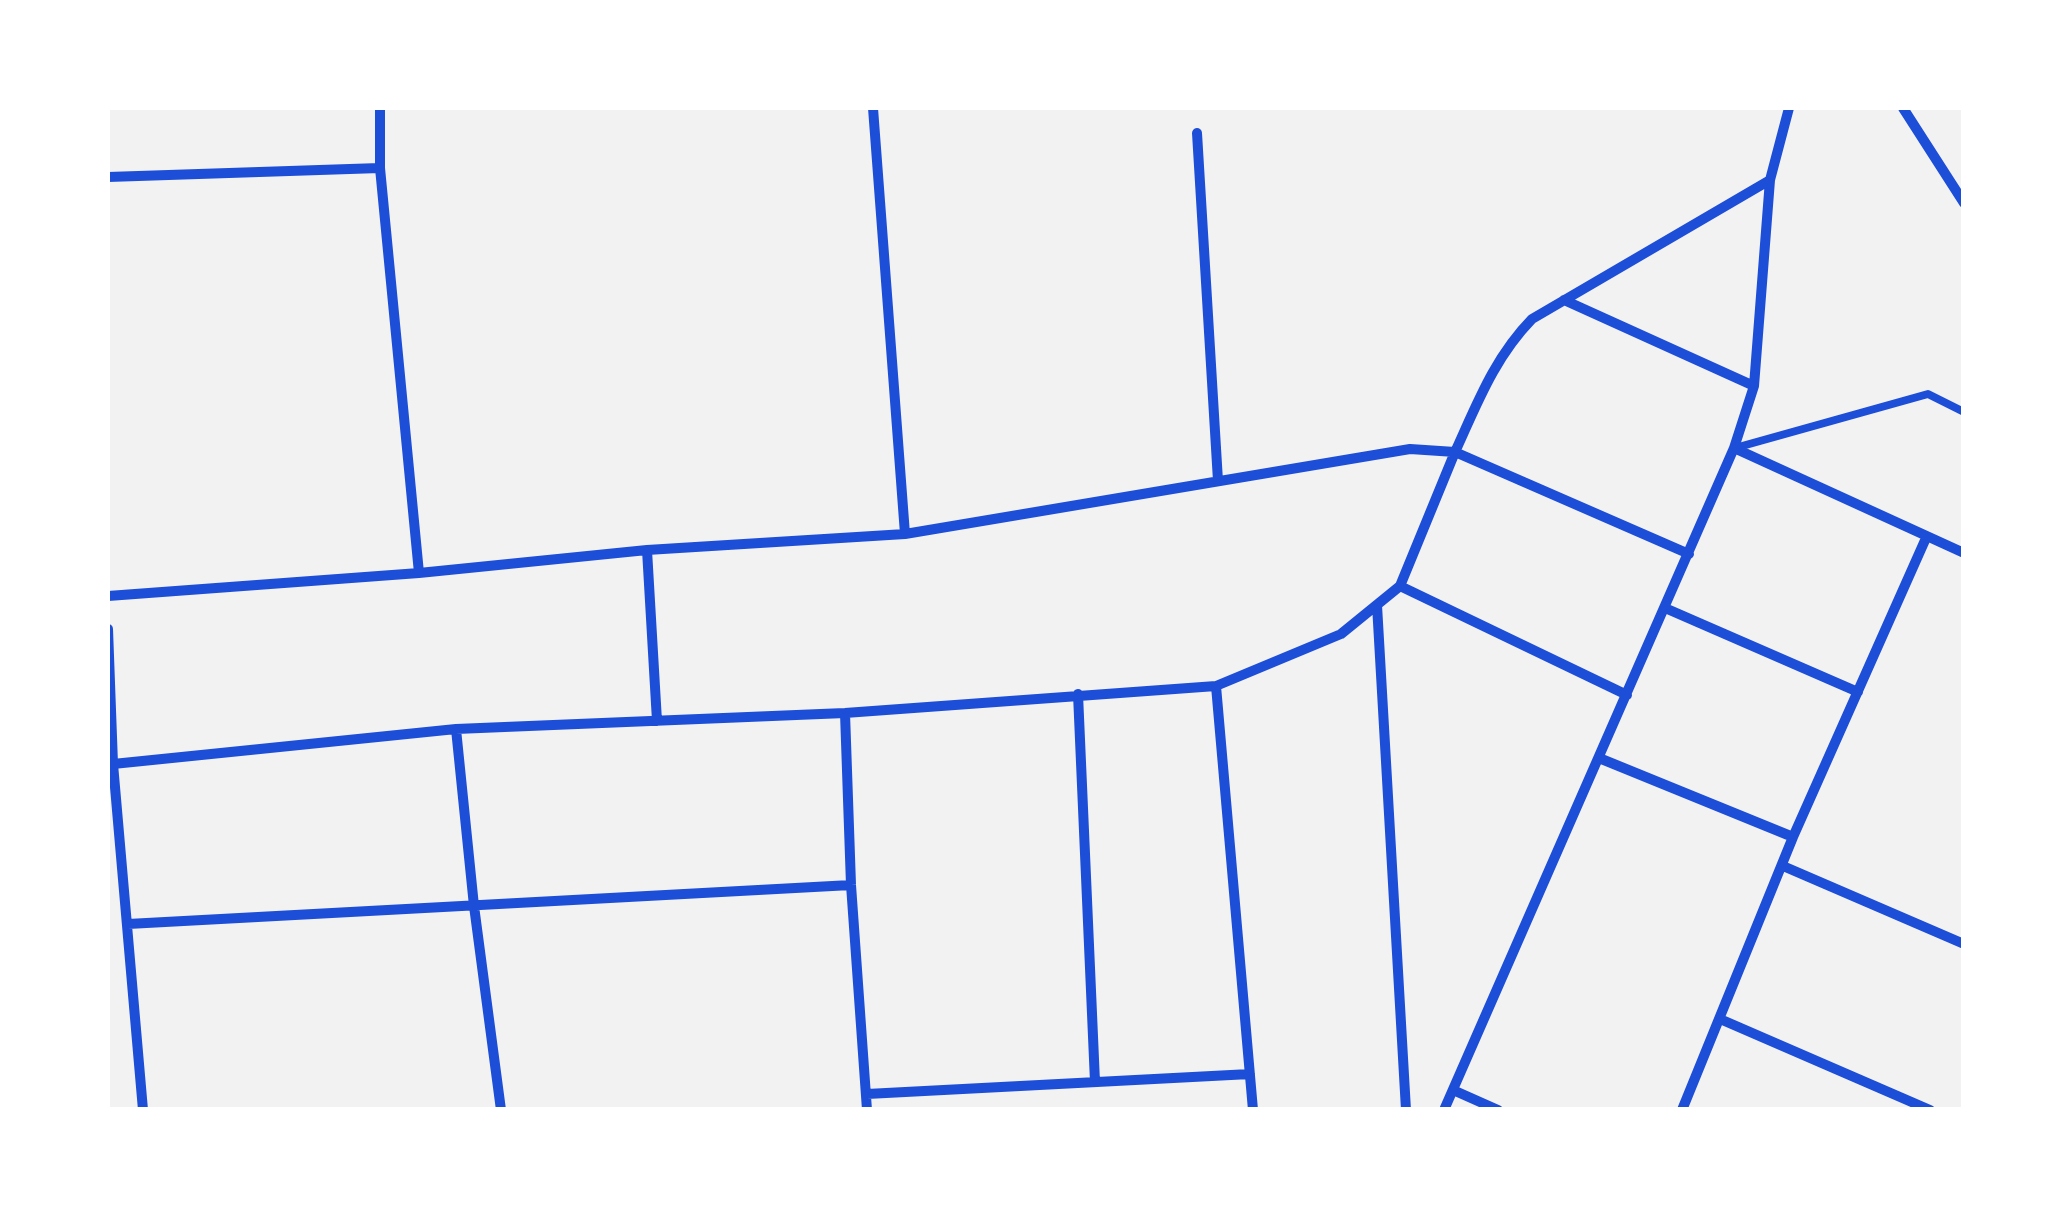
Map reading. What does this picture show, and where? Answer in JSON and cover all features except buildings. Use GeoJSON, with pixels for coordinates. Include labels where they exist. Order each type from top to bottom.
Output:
{"type":"FeatureCollection","features":[{"type":"Feature","properties":{"kind":"street"},"geometry":{"type":"LineString","coordinates":[[380,108],[380,168],[419,573]]}},
{"type":"Feature","properties":{"kind":"street"},"geometry":{"type":"LineString","coordinates":[[873,108],[905,534]]}},
{"type":"Feature","properties":{"kind":"street"},"geometry":{"type":"LineString","coordinates":[[1444,1110],[1734,448],[1754,386],[1770,180],[1789,108]]}},
{"type":"Feature","properties":{"kind":"street"},"geometry":{"type":"LineString","coordinates":[[1903,108],[1964,203]]}},
{"type":"Feature","properties":{"kind":"street"},"geometry":{"type":"LineString","coordinates":[[1197,132],[1218,482]]}},
{"type":"Feature","properties":{"kind":"street"},"geometry":{"type":"LineString","coordinates":[[108,177],[380,168]]}},
{"type":"Feature","properties":{"kind":"street"},"geometry":{"type":"LineString","coordinates":[[113,764],[456,729],[845,713],[1216,686],[1340,634],[1400,586],[1490,372],[1510,342],[1532,320],[1770,180]]}},
{"type":"Feature","properties":{"kind":"street"},"geometry":{"type":"LineString","coordinates":[[1564,300],[1754,386]]}},
{"type":"Feature","properties":{"kind":"street"},"geometry":{"type":"LineString","coordinates":[[1734,448],[1964,554]]}},
{"type":"Feature","properties":{"kind":"street"},"geometry":{"type":"LineString","coordinates":[[108,596],[419,573],[647,550],[905,534],[1410,449],[1455,452],[1690,554]]}},
{"type":"Feature","properties":{"kind":"street"},"geometry":{"type":"LineString","coordinates":[[1682,1110],[1793,838],[1926,538]]}},
{"type":"Feature","properties":{"kind":"street"},"geometry":{"type":"LineString","coordinates":[[647,550],[658,721]]}},
{"type":"Feature","properties":{"kind":"street"},"geometry":{"type":"LineString","coordinates":[[1400,586],[1627,695]]}},
{"type":"Feature","properties":{"kind":"street"},"geometry":{"type":"LineString","coordinates":[[1377,605],[1406,1110]]}},
{"type":"Feature","properties":{"kind":"street"},"geometry":{"type":"LineString","coordinates":[[1665,608],[1858,692]]}},
{"type":"Feature","properties":{"kind":"street"},"geometry":{"type":"LineString","coordinates":[[108,629],[113,764],[142,1110]]}},
{"type":"Feature","properties":{"kind":"street"},"geometry":{"type":"LineString","coordinates":[[1216,686],[1253,1110]]}},
{"type":"Feature","properties":{"kind":"street"},"geometry":{"type":"LineString","coordinates":[[1078,694],[1095,1082]]}},
{"type":"Feature","properties":{"kind":"street"},"geometry":{"type":"LineString","coordinates":[[845,713],[851,886],[867,1110]]}},
{"type":"Feature","properties":{"kind":"street"},"geometry":{"type":"LineString","coordinates":[[456,729],[501,1110]]}},
{"type":"Feature","properties":{"kind":"street"},"geometry":{"type":"LineString","coordinates":[[1599,758],[1793,838]]}},
{"type":"Feature","properties":{"kind":"street"},"geometry":{"type":"LineString","coordinates":[[1783,866],[1964,944]]}},
{"type":"Feature","properties":{"kind":"street"},"geometry":{"type":"LineString","coordinates":[[128,924],[851,886]]}},
{"type":"Feature","properties":{"kind":"street"},"geometry":{"type":"LineString","coordinates":[[1720,1019],[1930,1110]]}},
{"type":"Feature","properties":{"kind":"street"},"geometry":{"type":"LineString","coordinates":[[866,1094],[1250,1074]]}},
{"type":"Feature","properties":{"kind":"street"},"geometry":{"type":"LineString","coordinates":[[1453,1090],[1498,1110]]}},
{"type":"Feature","properties":{"kind":"lane"},"geometry":{"type":"LineString","coordinates":[[1734,448],[1928,394],[1964,412]]}}]}
